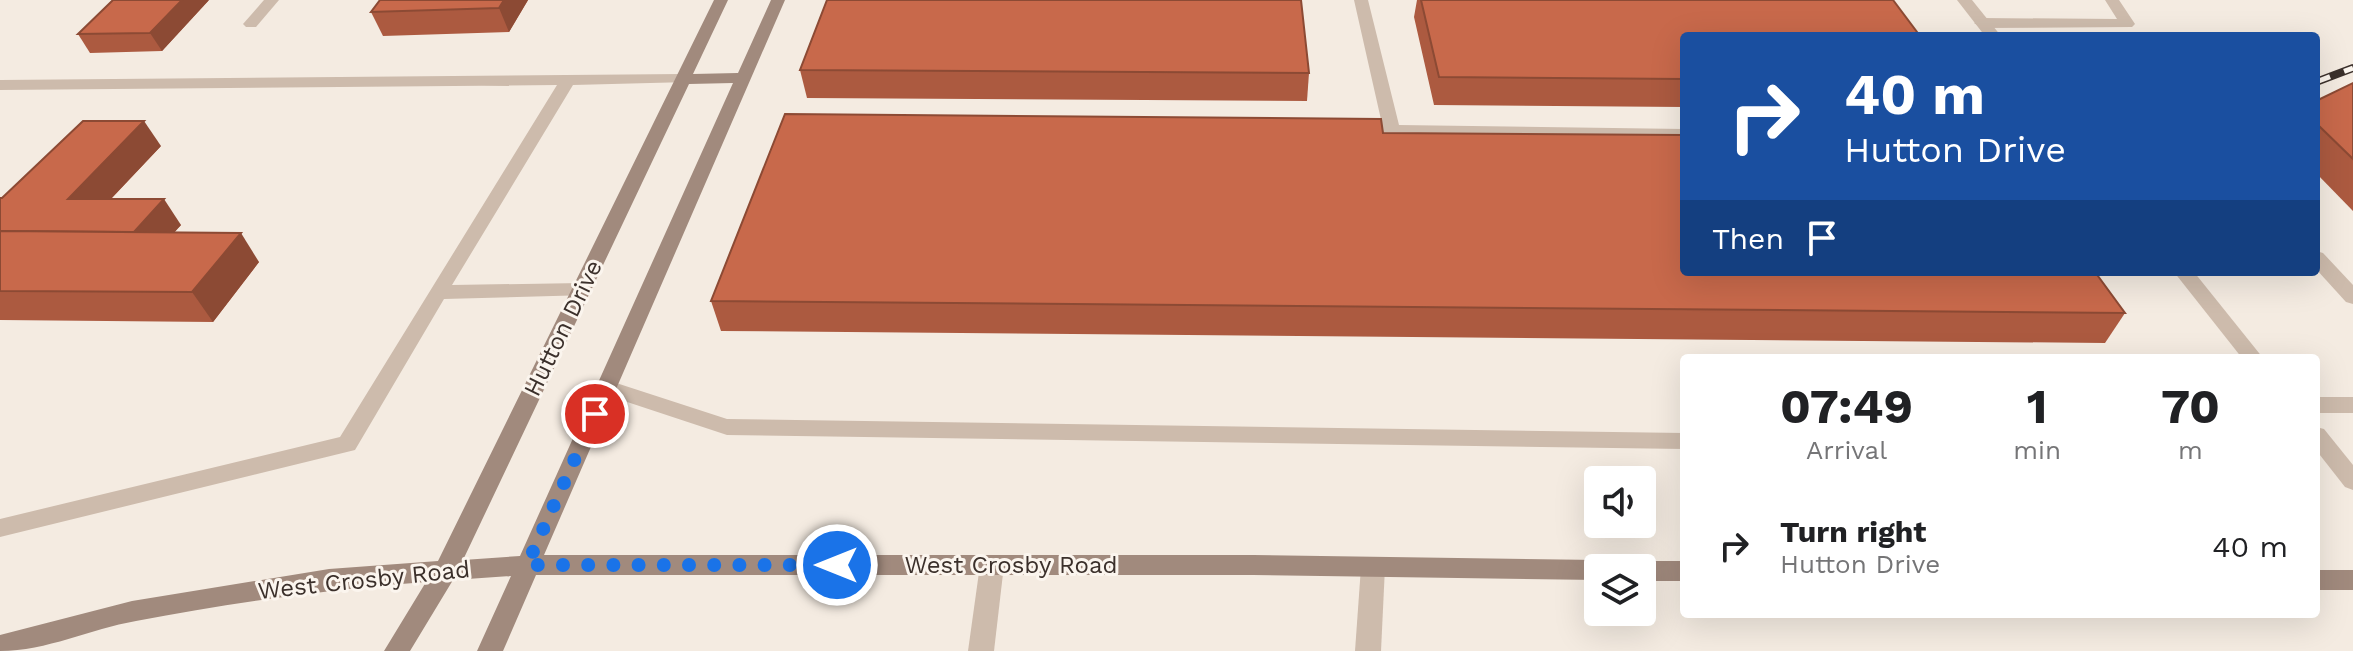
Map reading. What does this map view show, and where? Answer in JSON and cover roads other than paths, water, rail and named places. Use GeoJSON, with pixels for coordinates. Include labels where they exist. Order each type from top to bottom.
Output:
{"type":"FeatureCollection","features":[{"type":"Feature","properties":{"kind":"street"},"geometry":{"type":"LineString","coordinates":[[251,24],[272,0]]}},
{"type":"Feature","properties":{"kind":"street","name":"Hutton Drive"},"geometry":{"type":"LineString","coordinates":[[397,651],[446,570],[721,0]]}},
{"type":"Feature","properties":{"kind":"street"},"geometry":{"type":"LineString","coordinates":[[490,651],[778,0]]}},
{"type":"Feature","properties":{"kind":"street"},"geometry":{"type":"LineString","coordinates":[[1361,0],[1392,130]]}},
{"type":"Feature","properties":{"kind":"street"},"geometry":{"type":"LineString","coordinates":[[1964,0],[1990,32]]}},
{"type":"Feature","properties":{"kind":"street"},"geometry":{"type":"LineString","coordinates":[[1982,23],[2127,24],[2112,0]]}},
{"type":"Feature","properties":{"kind":"street"},"geometry":{"type":"LineString","coordinates":[[0,85],[744,78]]}},
{"type":"Feature","properties":{"kind":"street"},"geometry":{"type":"LineString","coordinates":[[0,528],[347,444],[568,80]]}},
{"type":"Feature","properties":{"kind":"street"},"geometry":{"type":"LineString","coordinates":[[1339,129],[1680,134]]}},
{"type":"Feature","properties":{"kind":"street"},"geometry":{"type":"LineString","coordinates":[[2320,261],[2353,297]]}},
{"type":"Feature","properties":{"kind":"street"},"geometry":{"type":"LineString","coordinates":[[2187,276],[2250,354]]}},
{"type":"Feature","properties":{"kind":"street"},"geometry":{"type":"LineString","coordinates":[[438,292],[582,290]]}},
{"type":"Feature","properties":{"kind":"street"},"geometry":{"type":"LineString","coordinates":[[607,388],[727,427],[1680,441]]}},
{"type":"Feature","properties":{"kind":"street"},"geometry":{"type":"LineString","coordinates":[[2320,405],[2353,405]]}},
{"type":"Feature","properties":{"kind":"street"},"geometry":{"type":"LineString","coordinates":[[2320,440],[2353,481]]}},
{"type":"Feature","properties":{"kind":"street","name":"West Crosby Road"},"geometry":{"type":"LineString","coordinates":[[0,646],[132,611],[329,579],[527,565],[1584,570]]}},
{"type":"Feature","properties":{"kind":"street"},"geometry":{"type":"LineString","coordinates":[[981,651],[992,565]]}},
{"type":"Feature","properties":{"kind":"street"},"geometry":{"type":"LineString","coordinates":[[1368,651],[1373,567]]}},
{"type":"Feature","properties":{"kind":"street"},"geometry":{"type":"LineString","coordinates":[[1656,571],[1680,571]]}},
{"type":"Feature","properties":{"kind":"street"},"geometry":{"type":"LineString","coordinates":[[2320,580],[2353,580]]}},
{"type":"Feature","properties":{"kind":"railway"},"geometry":{"type":"LineString","coordinates":[[2320,80],[2353,68]]}}]}
